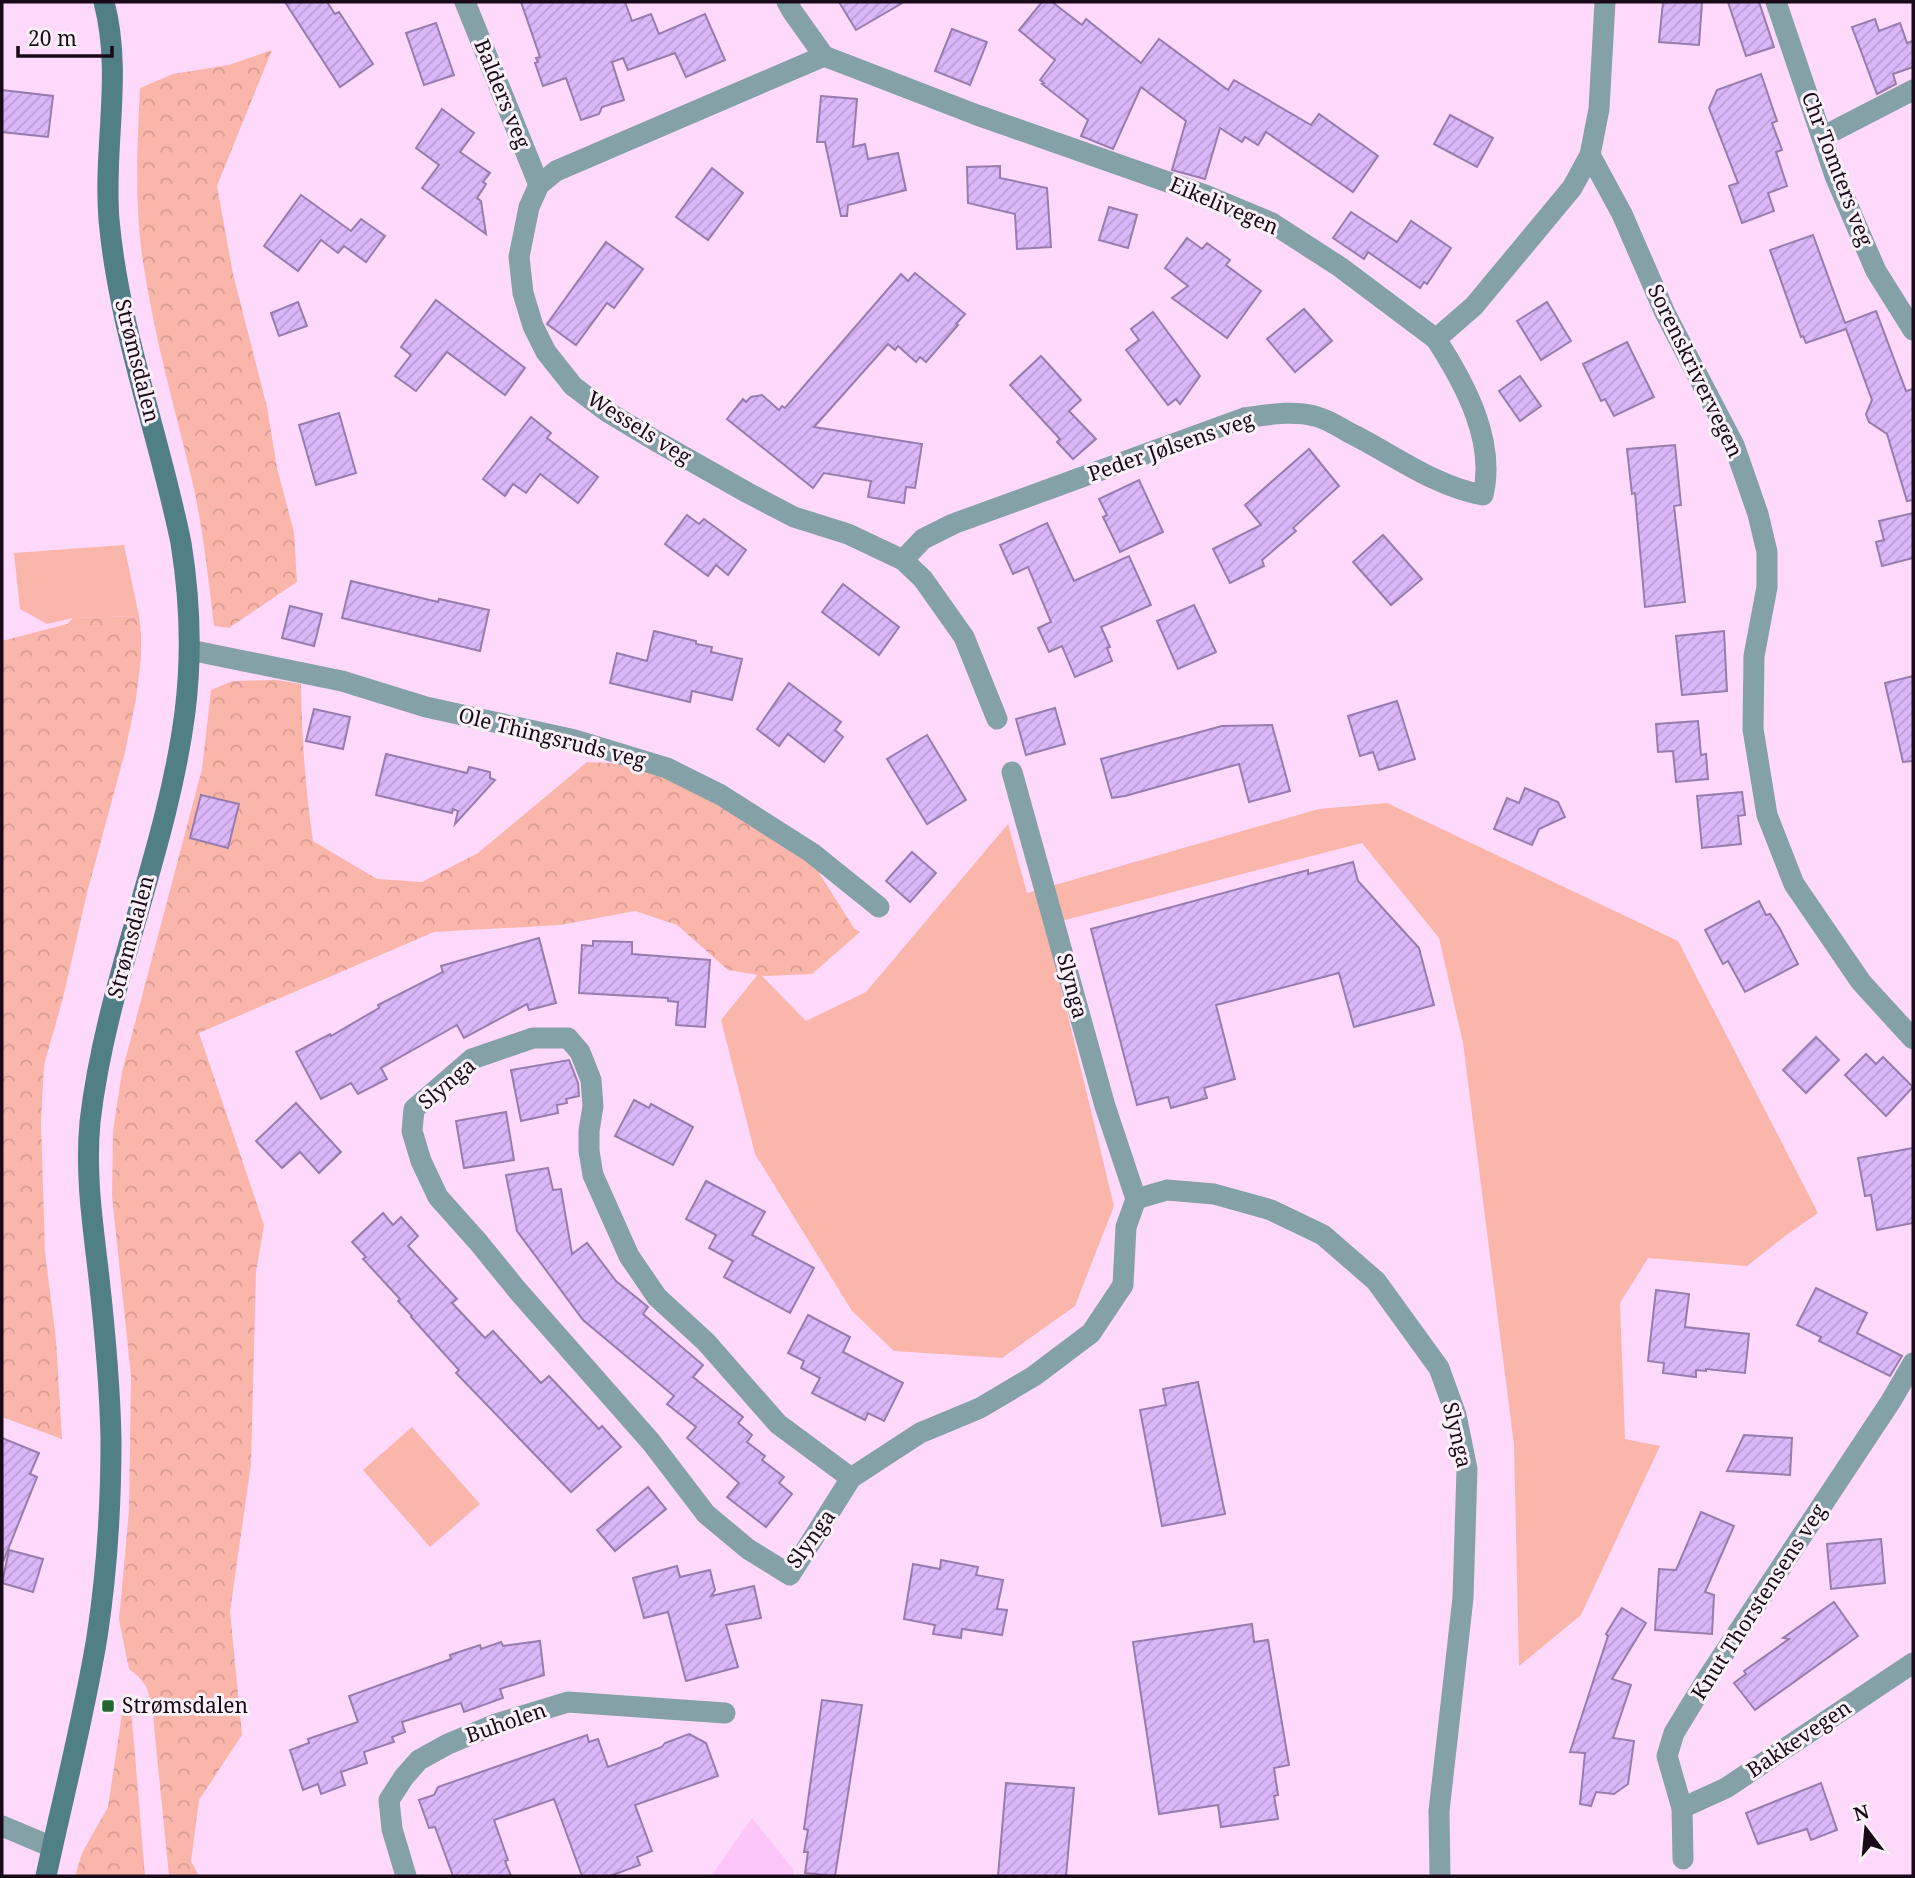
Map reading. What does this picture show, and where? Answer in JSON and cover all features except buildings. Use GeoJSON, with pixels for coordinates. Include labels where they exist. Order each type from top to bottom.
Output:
{"type":"FeatureCollection","features":[{"type":"Feature","properties":{"kind":"main road","name":"Strømsdalen"},"geometry":{"type":"LineString","coordinates":[[46,1876],[95,1645],[103,1590],[111,1484],[104,1319],[88,1192],[90,1122],[112,1005],[175,771],[186,709],[190,650],[187,578],[181,543],[128,330],[114,253],[107,178],[113,62],[104,2]]}},
{"type":"Feature","properties":{"kind":"street","name":"Balders veg"},"geometry":{"type":"LineString","coordinates":[[465,2],[539,185]]}},
{"type":"Feature","properties":{"kind":"street"},"geometry":{"type":"LineString","coordinates":[[539,185],[556,171],[581,159],[824,55],[787,2]]}},
{"type":"Feature","properties":{"kind":"street"},"geometry":{"type":"LineString","coordinates":[[1436,339],[1474,306],[1572,188],[1590,155],[1600,109],[1605,2]]}},
{"type":"Feature","properties":{"kind":"street","name":"Chr Tomters veg"},"geometry":{"type":"LineString","coordinates":[[1776,2],[1835,176],[1876,271],[1913,330]]}},
{"type":"Feature","properties":{"kind":"street","name":"Eikelivegen"},"geometry":{"type":"LineString","coordinates":[[824,55],[977,115],[1205,195],[1272,223],[1340,267],[1436,339]]}},
{"type":"Feature","properties":{"kind":"street"},"geometry":{"type":"LineString","coordinates":[[1822,137],[1913,90]]}},
{"type":"Feature","properties":{"kind":"street","name":"Sorenskrivervegen"},"geometry":{"type":"LineString","coordinates":[[1590,155],[1622,214],[1665,313],[1734,445],[1758,514],[1767,552],[1767,587],[1754,656],[1753,729],[1767,815],[1794,884],[1861,982],[1913,1039]]}},
{"type":"Feature","properties":{"kind":"street","name":"Wessels veg"},"geometry":{"type":"LineString","coordinates":[[539,185],[529,207],[519,257],[523,293],[533,326],[546,352],[573,386],[606,411],[748,493],[794,517],[848,534],[903,560],[923,579],[964,637],[997,719]]}},
{"type":"Feature","properties":{"kind":"street","name":"Peder Jølsens veg"},"geometry":{"type":"LineString","coordinates":[[903,560],[923,539],[953,524],[1244,418],[1282,414],[1315,416],[1362,438],[1438,482],[1483,495],[1488,462],[1484,445],[1455,369],[1436,339]]}},
{"type":"Feature","properties":{"kind":"street","name":"Ole Thingsruds veg"},"geometry":{"type":"LineString","coordinates":[[190,650],[342,681],[426,707],[575,740],[667,768],[721,795],[812,853],[879,906]]}},
{"type":"Feature","properties":{"kind":"street","name":"Slynga"},"geometry":{"type":"LineString","coordinates":[[851,1478],[778,1424],[706,1342],[657,1297],[629,1256],[593,1175],[589,1151],[593,1106],[591,1080],[580,1052],[568,1038],[533,1038],[472,1059],[414,1109],[412,1131],[421,1161],[438,1197],[651,1443],[706,1514],[748,1549],[790,1575],[851,1478],[920,1433],[991,1402],[1034,1376],[1091,1333],[1123,1285],[1126,1227],[1136,1199],[1105,1106],[1012,772]]}},
{"type":"Feature","properties":{"kind":"street","name":"Slynga"},"geometry":{"type":"LineString","coordinates":[[1136,1199],[1167,1190],[1214,1194],[1271,1210],[1324,1236],[1376,1281],[1439,1368],[1456,1415],[1467,1469],[1463,1598],[1439,1811],[1440,1876]]}},
{"type":"Feature","properties":{"kind":"street","name":"Knut Thorstensens veg"},"geometry":{"type":"LineString","coordinates":[[1683,1859],[1682,1808],[1667,1756],[1674,1732],[1891,1401],[1913,1363]]}},
{"type":"Feature","properties":{"kind":"street","name":"Bakkevegen"},"geometry":{"type":"LineString","coordinates":[[1682,1808],[1726,1788],[1913,1664]]}},
{"type":"Feature","properties":{"kind":"street","name":"Buholen"},"geometry":{"type":"LineString","coordinates":[[406,1876],[392,1829],[389,1800],[419,1760],[448,1744],[496,1724],[568,1702],[725,1713]]}},
{"type":"Feature","properties":{"kind":"street"},"geometry":{"type":"LineString","coordinates":[[2,1826],[52,1847]]}},
{"type":"Feature","properties":{"kind":"shaded area"},"geometry":{"type":"Polygon","coordinates":[[[752,1818],[793,1869],[793,1876],[711,1876],[752,1818]]]}},
{"type":"Feature","properties":{"kind":"green space"},"geometry":{"type":"Polygon","coordinates":[[[272,50],[217,186],[233,274],[267,407],[277,468],[294,532],[297,582],[229,628],[214,626],[196,498],[144,268],[137,155],[140,88],[173,74],[229,65],[272,50]]]}},
{"type":"Feature","properties":{"kind":"green space"},"geometry":{"type":"Polygon","coordinates":[[[124,545],[139,616],[73,618],[47,624],[20,609],[14,553],[124,545]]]}},
{"type":"Feature","properties":{"kind":"green space"},"geometry":{"type":"Polygon","coordinates":[[[139,616],[141,658],[125,752],[44,1065],[41,1121],[45,1252],[56,1340],[62,1439],[2,1417],[2,641],[67,624],[73,618],[139,616]]]}},
{"type":"Feature","properties":{"kind":"green space"},"geometry":{"type":"Polygon","coordinates":[[[276,680],[301,684],[304,762],[313,841],[377,879],[422,882],[478,853],[587,762],[651,765],[731,808],[814,865],[854,928],[860,932],[812,974],[764,976],[728,970],[677,925],[635,911],[560,925],[434,932],[199,1033],[264,1225],[256,1272],[251,1464],[230,1611],[242,1735],[199,1800],[191,1861],[199,1876],[169,1876],[152,1706],[147,1688],[129,1669],[119,1620],[129,1510],[131,1376],[112,1196],[113,1131],[122,1072],[202,769],[211,690],[233,681],[276,680]]]}},
{"type":"Feature","properties":{"kind":"green space"},"geometry":{"type":"Polygon","coordinates":[[[1387,803],[1678,941],[1818,1213],[1747,1266],[1648,1258],[1620,1303],[1625,1439],[1660,1446],[1581,1615],[1519,1666],[1514,1445],[1463,1043],[1439,938],[1362,843],[1046,925],[1114,1206],[1075,1306],[1002,1358],[894,1351],[852,1311],[755,1154],[721,1020],[759,973],[806,1021],[866,992],[1008,824],[1027,893],[1319,809],[1387,803]]]}},
{"type":"Feature","properties":{"kind":"green space"},"geometry":{"type":"Polygon","coordinates":[[[412,1427],[480,1504],[430,1547],[363,1470],[412,1427]]]}},
{"type":"Feature","properties":{"kind":"green space"},"geometry":{"type":"Polygon","coordinates":[[[124,1701],[130,1706],[132,1719],[145,1876],[75,1876],[82,1853],[108,1807],[124,1701]]]}},
{"type":"Feature","properties":{"kind":"place","name":"Strømsdalen"},"geometry":{"type":"Point","coordinates":[108,1706]}}]}
